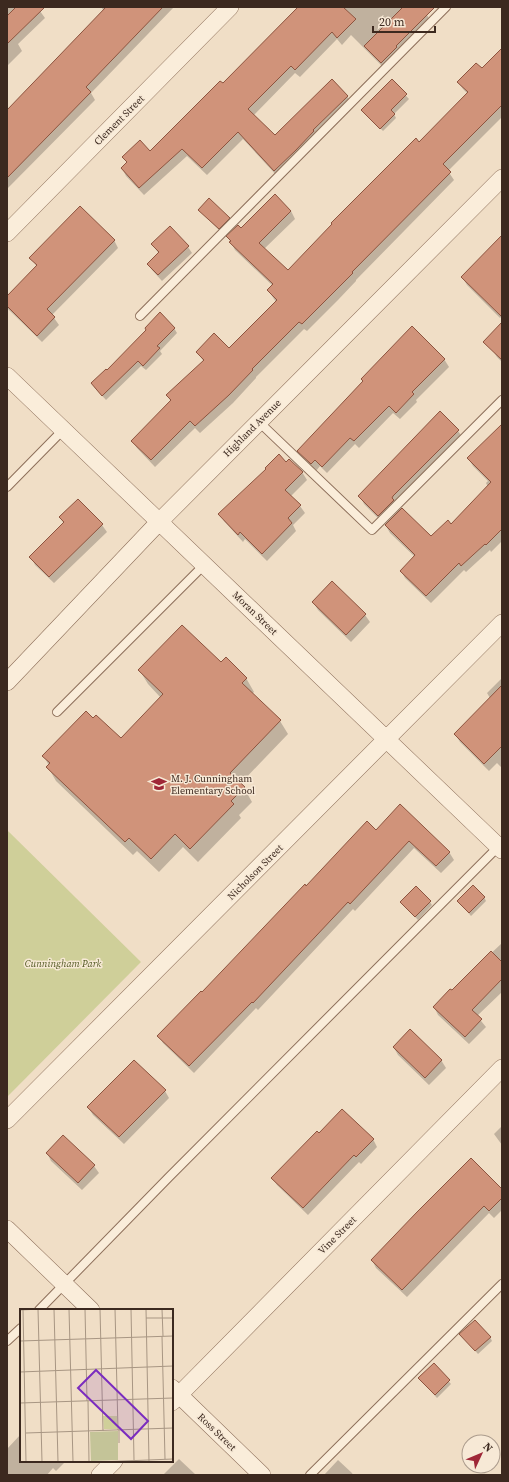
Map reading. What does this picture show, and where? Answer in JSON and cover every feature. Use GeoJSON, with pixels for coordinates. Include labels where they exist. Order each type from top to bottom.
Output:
{"type":"FeatureCollection","features":[{"type":"Feature","properties":{"kind":"street","name":"Clement Street"},"geometry":{"type":"LineString","coordinates":[[7,233],[230,7]]}},
{"type":"Feature","properties":{"kind":"street","name":"Highland Avenue"},"geometry":{"type":"LineString","coordinates":[[7,682],[159,522],[502,178]]}},
{"type":"Feature","properties":{"kind":"street","name":"Moran Street"},"geometry":{"type":"LineString","coordinates":[[7,376],[387,740],[501,847]]}},
{"type":"Feature","properties":{"kind":"street","name":"Nicholson Street"},"geometry":{"type":"LineString","coordinates":[[7,1120],[502,623]]}},
{"type":"Feature","properties":{"kind":"street","name":"Vine Street"},"geometry":{"type":"LineString","coordinates":[[174,1395],[502,1068]]}},
{"type":"Feature","properties":{"kind":"street"},"geometry":{"type":"LineString","coordinates":[[7,1229],[90,1309]]}},
{"type":"Feature","properties":{"kind":"street","name":"Ross Street"},"geometry":{"type":"LineString","coordinates":[[174,1395],[262,1475]]}},
{"type":"Feature","properties":{"kind":"street"},"geometry":{"type":"LineString","coordinates":[[100,1475],[113,1462]]}},
{"type":"Feature","properties":{"kind":"lane"},"geometry":{"type":"LineString","coordinates":[[140,316],[446,7]]}},
{"type":"Feature","properties":{"kind":"lane"},"geometry":{"type":"LineString","coordinates":[[258,422],[372,530],[502,400]]}},
{"type":"Feature","properties":{"kind":"lane"},"geometry":{"type":"LineString","coordinates":[[7,487],[63,430]]}},
{"type":"Feature","properties":{"kind":"lane"},"geometry":{"type":"LineString","coordinates":[[57,712],[204,565]]}},
{"type":"Feature","properties":{"kind":"lane"},"geometry":{"type":"LineString","coordinates":[[40,1309],[169,1177],[501,847]]}},
{"type":"Feature","properties":{"kind":"lane"},"geometry":{"type":"LineString","coordinates":[[310,1475],[502,1284]]}},
{"type":"Feature","properties":{"kind":"lane"},"geometry":{"type":"LineString","coordinates":[[7,1341],[20,1329]]}},
{"type":"Feature","properties":{"kind":"green space","name":"Cunningham Park"},"geometry":{"type":"Polygon","coordinates":[[[7,830],[141,962],[7,1097],[7,830]]]}},
{"type":"Feature","properties":{"kind":"building"},"geometry":{"type":"Polygon","coordinates":[[[16,7],[45,7],[7,44],[7,16],[16,7]]]}},
{"type":"Feature","properties":{"kind":"building"},"geometry":{"type":"Polygon","coordinates":[[[106,7],[163,7],[86,87],[91,92],[7,178],[7,110],[106,7]]]}},
{"type":"Feature","properties":{"kind":"building"},"geometry":{"type":"Polygon","coordinates":[[[298,7],[343,7],[356,19],[337,38],[332,32],[295,70],[291,66],[248,109],[275,135],[332,79],[348,96],[274,171],[238,132],[202,168],[182,149],[139,188],[121,168],[127,162],[122,157],[140,140],[150,151],[220,81],[223,83],[298,7]]]}},
{"type":"Feature","properties":{"kind":"building"},"geometry":{"type":"Polygon","coordinates":[[[403,7],[435,7],[381,63],[364,46],[403,7]]]}},
{"type":"Feature","properties":{"kind":"building"},"geometry":{"type":"Polygon","coordinates":[[[502,48],[502,105],[443,164],[451,172],[302,324],[299,322],[252,369],[253,370],[229,395],[195,426],[190,421],[151,460],[131,441],[171,400],[166,395],[204,360],[196,352],[214,333],[229,348],[277,300],[267,290],[273,284],[229,242],[231,241],[226,236],[238,225],[241,228],[275,194],[291,211],[259,243],[288,270],[332,224],[331,223],[416,138],[419,142],[468,92],[457,82],[476,63],[482,68],[502,48]]]}},
{"type":"Feature","properties":{"kind":"building"},"geometry":{"type":"Polygon","coordinates":[[[392,79],[407,94],[391,110],[395,114],[380,129],[361,110],[392,79]]]}},
{"type":"Feature","properties":{"kind":"building"},"geometry":{"type":"Polygon","coordinates":[[[209,198],[230,218],[219,229],[198,210],[209,198]]]}},
{"type":"Feature","properties":{"kind":"building"},"geometry":{"type":"Polygon","coordinates":[[[80,206],[115,240],[47,309],[55,317],[37,336],[7,306],[7,296],[37,265],[29,258],[80,206]]]}},
{"type":"Feature","properties":{"kind":"building"},"geometry":{"type":"Polygon","coordinates":[[[170,226],[189,246],[158,275],[147,264],[159,252],[151,244],[170,226]]]}},
{"type":"Feature","properties":{"kind":"building"},"geometry":{"type":"Polygon","coordinates":[[[502,235],[502,317],[461,277],[502,235]]]}},
{"type":"Feature","properties":{"kind":"building"},"geometry":{"type":"Polygon","coordinates":[[[160,312],[175,328],[157,346],[160,348],[143,366],[138,361],[102,396],[91,383],[106,369],[107,370],[146,330],[145,328],[160,312]]]}},
{"type":"Feature","properties":{"kind":"building"},"geometry":{"type":"Polygon","coordinates":[[[502,322],[502,360],[483,342],[502,322]]]}},
{"type":"Feature","properties":{"kind":"building"},"geometry":{"type":"Polygon","coordinates":[[[412,326],[445,359],[412,392],[414,394],[396,413],[389,406],[354,441],[350,438],[322,467],[315,460],[311,464],[297,451],[363,381],[361,379],[412,326]]]}},
{"type":"Feature","properties":{"kind":"building"},"geometry":{"type":"Polygon","coordinates":[[[440,411],[459,430],[393,496],[392,498],[394,500],[378,516],[358,496],[440,411]]]}},
{"type":"Feature","properties":{"kind":"building"},"geometry":{"type":"Polygon","coordinates":[[[502,424],[502,529],[461,566],[459,563],[426,596],[400,571],[415,555],[385,525],[402,508],[431,536],[448,520],[451,524],[491,482],[467,458],[502,424]]]}},
{"type":"Feature","properties":{"kind":"building"},"geometry":{"type":"Polygon","coordinates":[[[279,454],[286,462],[289,459],[303,472],[285,490],[301,505],[288,518],[292,523],[262,554],[240,532],[238,535],[218,514],[266,469],[265,468],[279,454]]]}},
{"type":"Feature","properties":{"kind":"building"},"geometry":{"type":"Polygon","coordinates":[[[78,499],[103,524],[49,577],[29,557],[64,522],[59,517],[78,499]]]}},
{"type":"Feature","properties":{"kind":"building"},"geometry":{"type":"Polygon","coordinates":[[[332,581],[366,614],[346,635],[312,602],[332,581]]]}},
{"type":"Feature","properties":{"kind":"building"},"geometry":{"type":"Polygon","coordinates":[[[182,625],[221,662],[226,657],[247,678],[242,683],[281,720],[230,773],[245,787],[231,801],[234,804],[190,849],[175,834],[151,859],[129,838],[125,842],[46,767],[50,763],[42,756],[86,711],[93,718],[96,715],[121,738],[163,694],[138,670],[182,625]]]}},
{"type":"Feature","properties":{"kind":"building"},"geometry":{"type":"Polygon","coordinates":[[[502,685],[502,746],[484,764],[454,734],[502,685]]]}},
{"type":"Feature","properties":{"kind":"building"},"geometry":{"type":"Polygon","coordinates":[[[400,804],[450,852],[436,866],[409,841],[350,904],[348,902],[253,1003],[252,1002],[189,1066],[157,1036],[201,991],[202,992],[305,884],[306,886],[367,821],[376,830],[400,804]]]}},
{"type":"Feature","properties":{"kind":"building"},"geometry":{"type":"Polygon","coordinates":[[[473,885],[485,897],[469,913],[457,901],[473,885]]]}},
{"type":"Feature","properties":{"kind":"building"},"geometry":{"type":"Polygon","coordinates":[[[416,886],[431,901],[415,917],[400,902],[416,886]]]}},
{"type":"Feature","properties":{"kind":"building"},"geometry":{"type":"Polygon","coordinates":[[[491,951],[502,962],[502,979],[472,1010],[482,1019],[465,1037],[433,1007],[491,951]]]}},
{"type":"Feature","properties":{"kind":"building"},"geometry":{"type":"Polygon","coordinates":[[[410,1029],[442,1060],[425,1078],[393,1047],[410,1029]]]}},
{"type":"Feature","properties":{"kind":"building"},"geometry":{"type":"Polygon","coordinates":[[[134,1060],[166,1090],[119,1137],[87,1107],[134,1060]]]}},
{"type":"Feature","properties":{"kind":"building"},"geometry":{"type":"Polygon","coordinates":[[[342,1109],[374,1139],[356,1157],[354,1155],[303,1208],[271,1178],[317,1131],[319,1133],[342,1109]]]}},
{"type":"Feature","properties":{"kind":"building"},"geometry":{"type":"Polygon","coordinates":[[[63,1135],[95,1165],[78,1183],[46,1153],[63,1135]]]}},
{"type":"Feature","properties":{"kind":"building"},"geometry":{"type":"Polygon","coordinates":[[[471,1158],[502,1189],[502,1198],[489,1211],[484,1206],[402,1290],[371,1260],[471,1158]]]}},
{"type":"Feature","properties":{"kind":"building"},"geometry":{"type":"Polygon","coordinates":[[[475,1320],[491,1337],[475,1351],[459,1334],[475,1320]]]}},
{"type":"Feature","properties":{"kind":"building"},"geometry":{"type":"Polygon","coordinates":[[[434,1363],[450,1380],[435,1395],[418,1378],[434,1363]]]}},
{"type":"Feature","properties":{"kind":"place","name":"M. J. Cunningham Elementary School"},"geometry":{"type":"Point","coordinates":[159,784]}}]}
